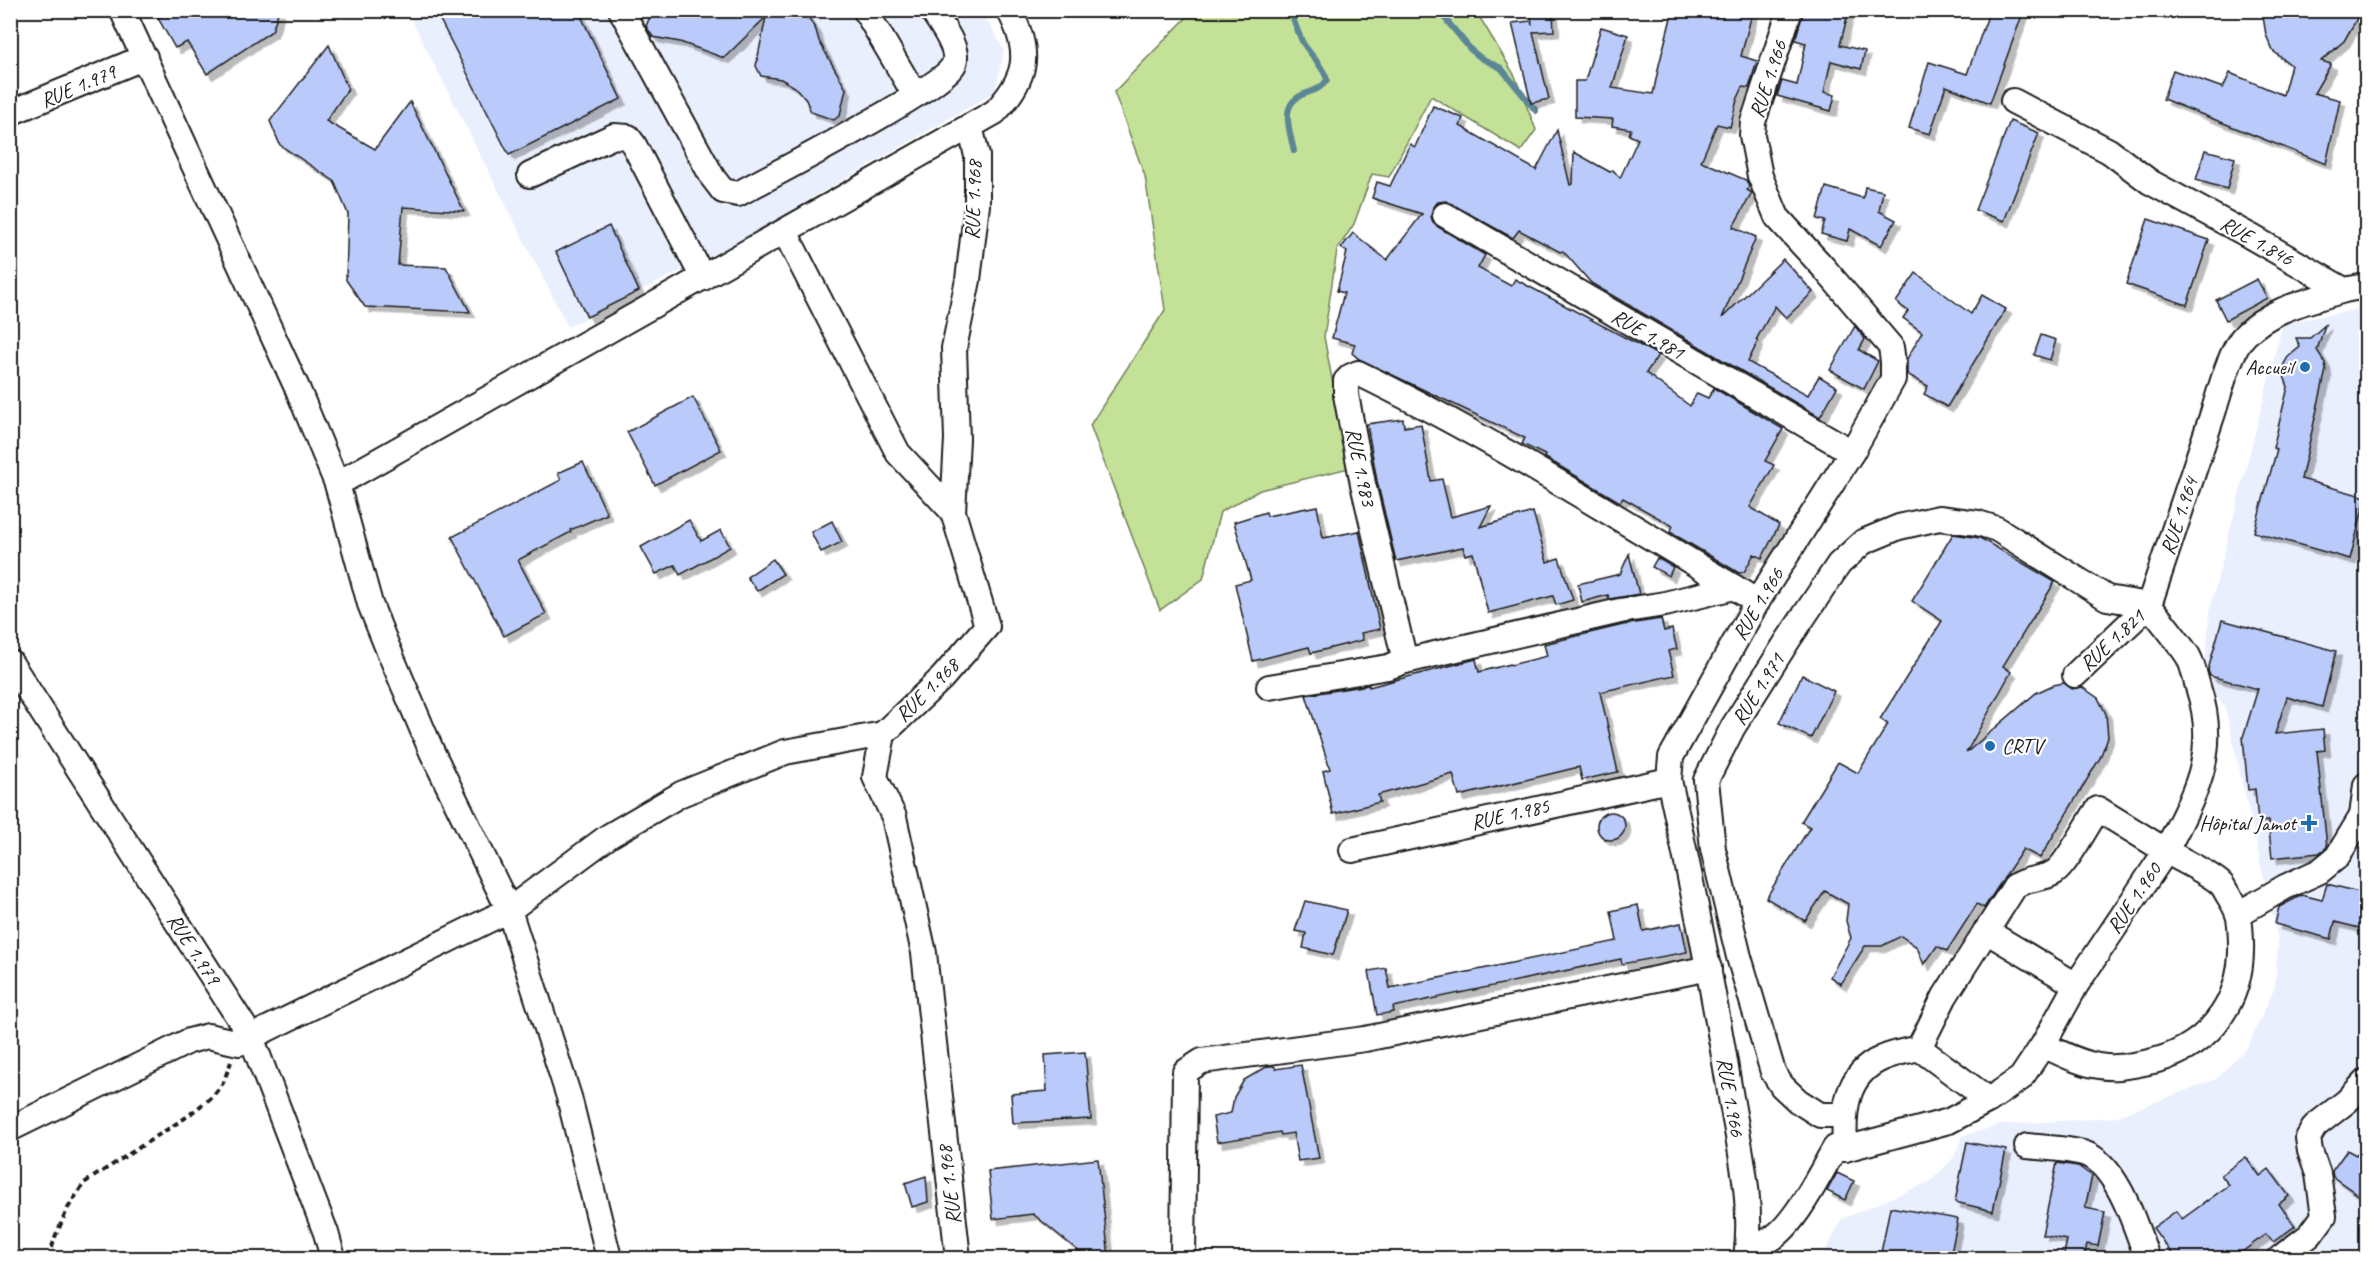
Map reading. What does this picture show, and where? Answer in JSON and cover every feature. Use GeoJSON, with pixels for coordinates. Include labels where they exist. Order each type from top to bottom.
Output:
{"type":"FeatureCollection","features":[{"type":"Feature","properties":{"kind":"street"},"geometry":{"type":"LineString","coordinates":[[122,10],[298,390],[337,484],[363,582],[386,644],[432,752],[509,910],[569,1098],[609,1258]]}},
{"type":"Feature","properties":{"kind":"street"},"geometry":{"type":"LineString","coordinates":[[621,10],[713,178],[723,191],[738,194],[944,77],[954,64],[954,51],[932,10]]}},
{"type":"Feature","properties":{"kind":"street"},"geometry":{"type":"LineString","coordinates":[[865,10],[915,95]]}},
{"type":"Feature","properties":{"kind":"street"},"geometry":{"type":"LineString","coordinates":[[337,484],[995,112],[1012,94],[1022,73],[1023,43],[1009,10]]}},
{"type":"Feature","properties":{"kind":"street","name":"RUE 1.966"},"geometry":{"type":"LineString","coordinates":[[1747,1252],[1745,1176],[1709,968],[1669,780],[1671,758],[1757,602],[1852,452],[1893,379],[1891,347],[1823,267],[1777,218],[1760,176],[1752,135],[1753,122],[1790,10]]}},
{"type":"Feature","properties":{"kind":"street","name":"RUE 1.979"},"geometry":{"type":"LineString","coordinates":[[10,113],[145,57]]}},
{"type":"Feature","properties":{"kind":"street","name":"RUE 1.846"},"geometry":{"type":"LineString","coordinates":[[2013,101],[2109,150],[2150,182],[2250,236],[2355,288]]}},
{"type":"Feature","properties":{"kind":"street","name":"RUE 1.968"},"geometry":{"type":"LineString","coordinates":[[958,1258],[924,953],[894,817],[875,777],[883,734],[942,678],[987,626],[953,513],[957,439],[954,348],[968,280],[977,205],[977,156],[970,126]]}},
{"type":"Feature","properties":{"kind":"street"},"geometry":{"type":"LineString","coordinates":[[530,175],[614,136],[628,137],[703,278]]}},
{"type":"Feature","properties":{"kind":"street","name":"RUE 1.981"},"geometry":{"type":"LineString","coordinates":[[1445,215],[1852,452]]}},
{"type":"Feature","properties":{"kind":"street"},"geometry":{"type":"LineString","coordinates":[[785,232],[898,453],[953,513]]}},
{"type":"Feature","properties":{"kind":"street","name":"RUE 1.964"},"geometry":{"type":"LineString","coordinates":[[2149,605],[2220,392],[2243,336],[2261,321],[2281,310],[2355,288]]}},
{"type":"Feature","properties":{"kind":"street","name":"RUE 1.983"},"geometry":{"type":"LineString","coordinates":[[1405,661],[1363,484],[1346,395],[1346,381],[1358,373],[1413,400],[1520,460],[1757,602]]}},
{"type":"Feature","properties":{"kind":"street","name":"RUE 1.971"},"geometry":{"type":"LineString","coordinates":[[1843,1115],[1820,1115],[1798,1101],[1782,1086],[1769,1061],[1739,957],[1713,849],[1706,780],[1734,727],[1839,564],[1863,542],[1899,527],[1939,518],[1978,523],[1997,530],[2107,598],[2149,605]]}},
{"type":"Feature","properties":{"kind":"street"},"geometry":{"type":"LineString","coordinates":[[1269,687],[1388,667],[1405,661],[1620,611],[1665,604],[1734,587]]}},
{"type":"Feature","properties":{"kind":"street"},"geometry":{"type":"LineString","coordinates":[[1747,1252],[1785,1228],[1840,1149],[1843,1115],[1848,1095],[1859,1073],[1881,1058],[1919,1047],[1945,996],[2016,886],[2023,880],[2044,877],[2058,870],[2098,809],[2166,851],[2193,797],[2207,756],[2208,731],[2203,700],[2189,658],[2149,605]]}},
{"type":"Feature","properties":{"kind":"street","name":"RUE 1.821"},"geometry":{"type":"LineString","coordinates":[[2075,675],[2149,605]]}},
{"type":"Feature","properties":{"kind":"street","name":"RUE 1.979"},"geometry":{"type":"LineString","coordinates":[[10,662],[245,1040],[326,1233],[333,1258]]}},
{"type":"Feature","properties":{"kind":"street"},"geometry":{"type":"LineString","coordinates":[[10,1129],[189,1041],[208,1036],[245,1040],[509,910],[609,836],[681,794],[786,752],[883,734]]}},
{"type":"Feature","properties":{"kind":"street","name":"RUE 1.985"},"geometry":{"type":"LineString","coordinates":[[1352,850],[1669,780]]}},
{"type":"Feature","properties":{"kind":"street"},"geometry":{"type":"LineString","coordinates":[[2043,1045],[2083,1062],[2121,1067],[2159,1060],[2192,1046],[2221,1018],[2237,982],[2241,951],[2240,913],[2320,870],[2337,857],[2364,817],[2367,785]]}},
{"type":"Feature","properties":{"kind":"street","name":"RUE 1.960"},"geometry":{"type":"LineString","coordinates":[[1840,1149],[1949,1121],[1989,1100],[2021,1078],[2043,1045],[2076,984],[2166,851],[2221,884],[2240,913]]}},
{"type":"Feature","properties":{"kind":"street"},"geometry":{"type":"LineString","coordinates":[[1986,931],[2076,984]]}},
{"type":"Feature","properties":{"kind":"street"},"geometry":{"type":"LineString","coordinates":[[1183,1258],[1185,1072],[1202,1061],[1365,1039],[1709,968]]}},
{"type":"Feature","properties":{"kind":"street"},"geometry":{"type":"LineString","coordinates":[[1919,1047],[1989,1100]]}},
{"type":"Feature","properties":{"kind":"street"},"geometry":{"type":"LineString","coordinates":[[2280,1258],[2310,1235],[2324,1216],[2318,1174],[2308,1138],[2316,1126],[2367,1081]]}},
{"type":"Feature","properties":{"kind":"street"},"geometry":{"type":"LineString","coordinates":[[2027,1146],[2084,1153],[2103,1165],[2122,1194],[2146,1258]]}},
{"type":"Feature","properties":{"kind":"path"},"geometry":{"type":"LineString","coordinates":[[49,1258],[55,1237],[68,1208],[84,1183],[185,1118],[212,1097],[223,1083],[245,1040]]}},
{"type":"Feature","properties":{"kind":"shaded area"},"geometry":{"type":"Polygon","coordinates":[[[407,11],[982,11],[1004,50],[995,92],[726,248],[568,327],[407,11]]]}},
{"type":"Feature","properties":{"kind":"shaded area","name":"Hôpital Jamot"},"geometry":{"type":"Polygon","coordinates":[[[2366,308],[2366,1258],[1822,1258],[1842,1219],[1931,1181],[1954,1157],[1963,1136],[2000,1125],[2115,1117],[2216,1079],[2247,1048],[2275,987],[2278,940],[2225,707],[2206,682],[2205,661],[2211,605],[2283,323],[2366,308]]]}},
{"type":"Feature","properties":{"kind":"green space"},"geometry":{"type":"Polygon","coordinates":[[[1193,11],[1476,11],[1515,76],[1536,130],[1521,151],[1431,96],[1389,177],[1372,174],[1354,224],[1337,250],[1324,337],[1349,468],[1260,490],[1220,512],[1203,579],[1160,610],[1090,425],[1165,310],[1145,176],[1114,92],[1193,11]]]}},
{"type":"Feature","properties":{"kind":"building"},"geometry":{"type":"Polygon","coordinates":[[[173,10],[279,10],[272,31],[207,74],[187,42],[175,48],[158,18],[173,10]]]}},
{"type":"Feature","properties":{"kind":"building"},"geometry":{"type":"Polygon","coordinates":[[[435,10],[578,10],[621,99],[509,155],[435,10]]]}},
{"type":"Feature","properties":{"kind":"building"},"geometry":{"type":"Polygon","coordinates":[[[653,10],[804,10],[846,89],[840,115],[834,120],[811,112],[806,100],[795,87],[781,79],[761,76],[756,66],[766,17],[724,58],[680,42],[653,37],[646,26],[653,10]]]}},
{"type":"Feature","properties":{"kind":"building"},"geometry":{"type":"Polygon","coordinates":[[[1673,10],[1753,10],[1741,56],[1757,61],[1749,88],[1743,87],[1730,127],[1717,124],[1701,161],[1746,180],[1749,187],[1747,190],[1752,193],[1733,227],[1756,237],[1722,318],[1783,259],[1813,292],[1786,318],[1775,306],[1756,340],[1758,341],[1748,362],[1808,395],[1819,376],[1837,387],[1820,417],[1591,283],[1563,251],[1560,252],[1519,230],[1513,238],[1446,201],[1438,202],[1433,207],[1431,216],[1433,223],[1438,227],[1485,255],[1478,268],[1511,286],[1515,279],[1658,355],[1646,373],[1690,406],[1697,393],[1708,398],[1714,388],[1783,429],[1765,461],[1774,465],[1750,507],[1779,525],[1762,558],[1754,554],[1744,572],[1739,573],[1670,532],[1673,526],[1623,498],[1620,502],[1544,457],[1545,455],[1522,444],[1525,438],[1359,359],[1352,353],[1355,344],[1332,338],[1344,293],[1337,291],[1347,252],[1341,248],[1353,233],[1387,260],[1422,214],[1372,198],[1377,182],[1390,186],[1410,144],[1415,147],[1433,106],[1463,118],[1460,126],[1536,170],[1557,130],[1570,185],[1573,184],[1574,152],[1610,172],[1613,170],[1620,178],[1638,139],[1629,135],[1631,129],[1612,126],[1613,119],[1575,117],[1575,81],[1585,81],[1601,27],[1628,35],[1612,88],[1653,94],[1673,10]]]}},
{"type":"Feature","properties":{"kind":"building"},"geometry":{"type":"Polygon","coordinates":[[[1804,10],[1849,10],[1840,45],[1865,51],[1861,69],[1831,61],[1824,92],[1835,95],[1831,111],[1777,96],[1782,81],[1797,85],[1806,43],[1795,40],[1804,10]]]}},
{"type":"Feature","properties":{"kind":"building"},"geometry":{"type":"Polygon","coordinates":[[[1990,10],[2024,10],[1990,103],[1946,86],[1930,134],[1909,128],[1929,62],[1967,74],[1990,10]]]}},
{"type":"Feature","properties":{"kind":"building"},"geometry":{"type":"Polygon","coordinates":[[[2262,10],[2362,10],[2344,41],[2321,61],[2331,64],[2314,93],[2340,100],[2326,164],[2163,99],[2173,70],[2223,88],[2230,73],[2283,95],[2291,65],[2273,51],[2266,35],[2262,10]]]}},
{"type":"Feature","properties":{"kind":"building"},"geometry":{"type":"Polygon","coordinates":[[[1553,13],[1554,31],[1533,32],[1549,99],[1531,103],[1512,23],[1531,21],[1532,25],[1531,14],[1553,13]]]}},
{"type":"Feature","properties":{"kind":"building"},"geometry":{"type":"Polygon","coordinates":[[[329,45],[348,89],[326,121],[375,149],[410,102],[464,211],[403,207],[398,265],[446,267],[470,312],[365,307],[346,280],[348,214],[334,181],[280,145],[270,121],[329,45]]]}},
{"type":"Feature","properties":{"kind":"building"},"geometry":{"type":"Polygon","coordinates":[[[2010,121],[2039,133],[2004,221],[1975,210],[2010,121]]]}},
{"type":"Feature","properties":{"kind":"building"},"geometry":{"type":"Polygon","coordinates":[[[2205,150],[2235,158],[2227,189],[2196,180],[2205,150]]]}},
{"type":"Feature","properties":{"kind":"building"},"geometry":{"type":"Polygon","coordinates":[[[1826,187],[1863,198],[1865,187],[1883,191],[1879,211],[1896,220],[1881,246],[1850,229],[1847,241],[1821,234],[1825,221],[1817,219],[1826,187]]]}},
{"type":"Feature","properties":{"kind":"building"},"geometry":{"type":"Polygon","coordinates":[[[2148,219],[2209,240],[2187,305],[2126,284],[2148,219]]]}},
{"type":"Feature","properties":{"kind":"building"},"geometry":{"type":"Polygon","coordinates":[[[609,226],[639,291],[587,317],[556,252],[609,226]]]}},
{"type":"Feature","properties":{"kind":"building"},"geometry":{"type":"Polygon","coordinates":[[[1916,273],[1971,314],[1982,295],[2006,309],[1947,407],[1924,394],[1928,386],[1907,374],[1907,359],[1922,332],[1903,318],[1908,311],[1896,302],[1916,273]]]}},
{"type":"Feature","properties":{"kind":"building"},"geometry":{"type":"Polygon","coordinates":[[[2257,279],[2267,298],[2226,320],[2216,300],[2257,279]]]}},
{"type":"Feature","properties":{"kind":"building"},"geometry":{"type":"Polygon","coordinates":[[[2325,325],[2317,350],[2325,363],[2326,370],[2301,479],[2366,497],[2350,559],[2254,532],[2277,449],[2273,448],[2288,387],[2283,373],[2284,364],[2288,357],[2300,347],[2296,338],[2310,338],[2325,325]]]}},
{"type":"Feature","properties":{"kind":"building"},"geometry":{"type":"Polygon","coordinates":[[[1855,326],[1865,339],[1859,350],[1878,361],[1864,389],[1830,370],[1855,326]]]}},
{"type":"Feature","properties":{"kind":"building"},"geometry":{"type":"Polygon","coordinates":[[[2041,335],[2056,340],[2050,360],[2034,355],[2041,335]]]}},
{"type":"Feature","properties":{"kind":"building"},"geometry":{"type":"Polygon","coordinates":[[[693,397],[721,450],[655,485],[627,432],[693,397]]]}},
{"type":"Feature","properties":{"kind":"building"},"geometry":{"type":"Polygon","coordinates":[[[1403,419],[1404,427],[1421,424],[1431,481],[1442,479],[1451,517],[1491,506],[1480,527],[1533,512],[1547,562],[1559,558],[1573,600],[1556,605],[1553,596],[1488,613],[1473,553],[1465,555],[1463,547],[1396,561],[1377,481],[1367,424],[1403,419]]]}},
{"type":"Feature","properties":{"kind":"building"},"geometry":{"type":"Polygon","coordinates":[[[583,462],[607,514],[570,530],[571,532],[518,560],[546,614],[504,636],[452,537],[561,480],[558,473],[583,462]]]}},
{"type":"Feature","properties":{"kind":"building"},"geometry":{"type":"Polygon","coordinates":[[[1317,506],[1323,538],[1359,531],[1380,629],[1361,633],[1363,640],[1311,653],[1309,647],[1253,661],[1235,584],[1251,580],[1234,522],[1266,512],[1267,516],[1317,506]]]}},
{"type":"Feature","properties":{"kind":"building"},"geometry":{"type":"Polygon","coordinates":[[[689,520],[701,541],[721,530],[730,547],[680,575],[675,565],[656,574],[641,547],[689,520]]]}},
{"type":"Feature","properties":{"kind":"building"},"geometry":{"type":"Polygon","coordinates":[[[832,521],[842,542],[821,552],[811,532],[832,521]]]}},
{"type":"Feature","properties":{"kind":"building","name":"CRTV"},"geometry":{"type":"Polygon","coordinates":[[[1953,534],[1980,538],[2055,582],[2003,666],[2011,672],[1966,753],[2036,693],[2053,685],[2064,683],[2072,689],[2082,687],[2098,698],[2106,714],[2108,737],[2100,758],[2040,858],[2023,849],[1984,908],[1977,904],[1947,951],[1937,946],[1924,965],[1917,947],[1901,936],[1882,946],[1865,946],[1841,984],[1830,977],[1851,938],[1846,921],[1848,904],[1825,891],[1805,921],[1766,898],[1810,827],[1801,822],[1838,762],[1858,773],[1888,724],[1880,719],[1942,621],[1912,601],[1953,534]]]}},
{"type":"Feature","properties":{"kind":"building"},"geometry":{"type":"Polygon","coordinates":[[[1629,554],[1639,594],[1609,599],[1608,595],[1582,602],[1578,584],[1620,574],[1629,554]]]}},
{"type":"Feature","properties":{"kind":"building"},"geometry":{"type":"Polygon","coordinates":[[[1657,558],[1673,567],[1669,576],[1652,567],[1657,558]]]}},
{"type":"Feature","properties":{"kind":"building"},"geometry":{"type":"Polygon","coordinates":[[[773,559],[783,574],[757,591],[747,577],[773,559]]]}},
{"type":"Feature","properties":{"kind":"building"},"geometry":{"type":"Polygon","coordinates":[[[1661,619],[1664,631],[1672,629],[1677,649],[1668,651],[1674,675],[1600,692],[1618,772],[1582,780],[1579,767],[1459,796],[1453,774],[1378,795],[1380,802],[1333,814],[1323,771],[1330,769],[1306,695],[1369,685],[1369,687],[1476,659],[1479,672],[1547,656],[1544,644],[1623,625],[1661,619]]]}},
{"type":"Feature","properties":{"kind":"building"},"geometry":{"type":"Polygon","coordinates":[[[2222,620],[2336,651],[2322,707],[2287,697],[2275,734],[2323,729],[2325,750],[2317,751],[2327,847],[2319,853],[2272,858],[2268,821],[2258,822],[2255,789],[2248,790],[2243,737],[2258,689],[2210,676],[2208,670],[2222,620]]]}},
{"type":"Feature","properties":{"kind":"building"},"geometry":{"type":"Polygon","coordinates":[[[1802,675],[1834,691],[1811,738],[1779,723],[1802,675]]]}},
{"type":"Feature","properties":{"kind":"building"},"geometry":{"type":"Polygon","coordinates":[[[1611,812],[1621,816],[1625,826],[1621,836],[1611,840],[1601,836],[1597,826],[1601,816],[1611,812]]]}},
{"type":"Feature","properties":{"kind":"building"},"geometry":{"type":"Polygon","coordinates":[[[2327,884],[2367,894],[2367,930],[2335,922],[2331,939],[2275,924],[2279,907],[2302,895],[2322,900],[2327,884]]]}},
{"type":"Feature","properties":{"kind":"building"},"geometry":{"type":"Polygon","coordinates":[[[1305,901],[1347,910],[1333,955],[1303,948],[1306,933],[1295,931],[1305,901]]]}},
{"type":"Feature","properties":{"kind":"building"},"geometry":{"type":"Polygon","coordinates":[[[1638,905],[1643,931],[1681,923],[1687,952],[1622,964],[1621,959],[1393,1007],[1394,1012],[1377,1015],[1369,971],[1386,968],[1390,988],[1617,941],[1611,911],[1638,905]]]}},
{"type":"Feature","properties":{"kind":"building"},"geometry":{"type":"Polygon","coordinates":[[[1085,1052],[1091,1119],[1013,1123],[1011,1094],[1047,1091],[1045,1055],[1085,1052]]]}},
{"type":"Feature","properties":{"kind":"building"},"geometry":{"type":"Polygon","coordinates":[[[1301,1065],[1319,1158],[1298,1161],[1293,1133],[1281,1135],[1280,1132],[1217,1142],[1213,1117],[1231,1113],[1234,1097],[1244,1080],[1268,1066],[1274,1066],[1276,1069],[1301,1065]]]}},
{"type":"Feature","properties":{"kind":"building"},"geometry":{"type":"Polygon","coordinates":[[[2367,1140],[2367,1201],[2333,1177],[2332,1171],[2347,1150],[2356,1155],[2367,1140]]]}},
{"type":"Feature","properties":{"kind":"building"},"geometry":{"type":"Polygon","coordinates":[[[1967,1142],[2006,1150],[1993,1211],[1955,1202],[1967,1142]]]}},
{"type":"Feature","properties":{"kind":"building"},"geometry":{"type":"Polygon","coordinates":[[[2246,1157],[2260,1176],[2269,1169],[2289,1196],[2279,1204],[2295,1226],[2273,1242],[2266,1234],[2234,1258],[2175,1258],[2153,1228],[2176,1211],[2182,1219],[2229,1185],[2221,1175],[2246,1157]]]}},
{"type":"Feature","properties":{"kind":"building"},"geometry":{"type":"Polygon","coordinates":[[[1098,1159],[1109,1258],[1087,1258],[1033,1214],[993,1219],[988,1171],[1098,1159]]]}},
{"type":"Feature","properties":{"kind":"building"},"geometry":{"type":"Polygon","coordinates":[[[2057,1163],[2078,1166],[2092,1176],[2085,1208],[2105,1212],[2098,1246],[2087,1244],[2084,1258],[2063,1258],[2067,1240],[2042,1235],[2057,1163]]]}},
{"type":"Feature","properties":{"kind":"building"},"geometry":{"type":"Polygon","coordinates":[[[1837,1173],[1854,1181],[1845,1200],[1827,1191],[1837,1173]]]}},
{"type":"Feature","properties":{"kind":"building"},"geometry":{"type":"Polygon","coordinates":[[[926,1176],[928,1202],[912,1207],[905,1183],[926,1176]]]}},
{"type":"Feature","properties":{"kind":"building"},"geometry":{"type":"Polygon","coordinates":[[[1890,1207],[1958,1219],[1950,1258],[1880,1258],[1890,1207]]]}},
{"type":"Feature","properties":{"kind":"waterway"},"geometry":{"type":"LineString","coordinates":[[1290,10],[1303,43],[1327,80],[1318,88],[1298,97],[1289,109],[1288,125],[1294,151]]}},
{"type":"Feature","properties":{"kind":"waterway"},"geometry":{"type":"LineString","coordinates":[[1438,10],[1471,50],[1501,68],[1536,111]]}},
{"type":"Feature","properties":{"kind":"place","name":"Accueil"},"geometry":{"type":"Point","coordinates":[2305,367]}},
{"type":"Feature","properties":{"kind":"place","name":"CRTV"},"geometry":{"type":"Point","coordinates":[1990,746]}},
{"type":"Feature","properties":{"kind":"place","name":"Hôpital Jamot"},"geometry":{"type":"Point","coordinates":[2309,823]}}]}
